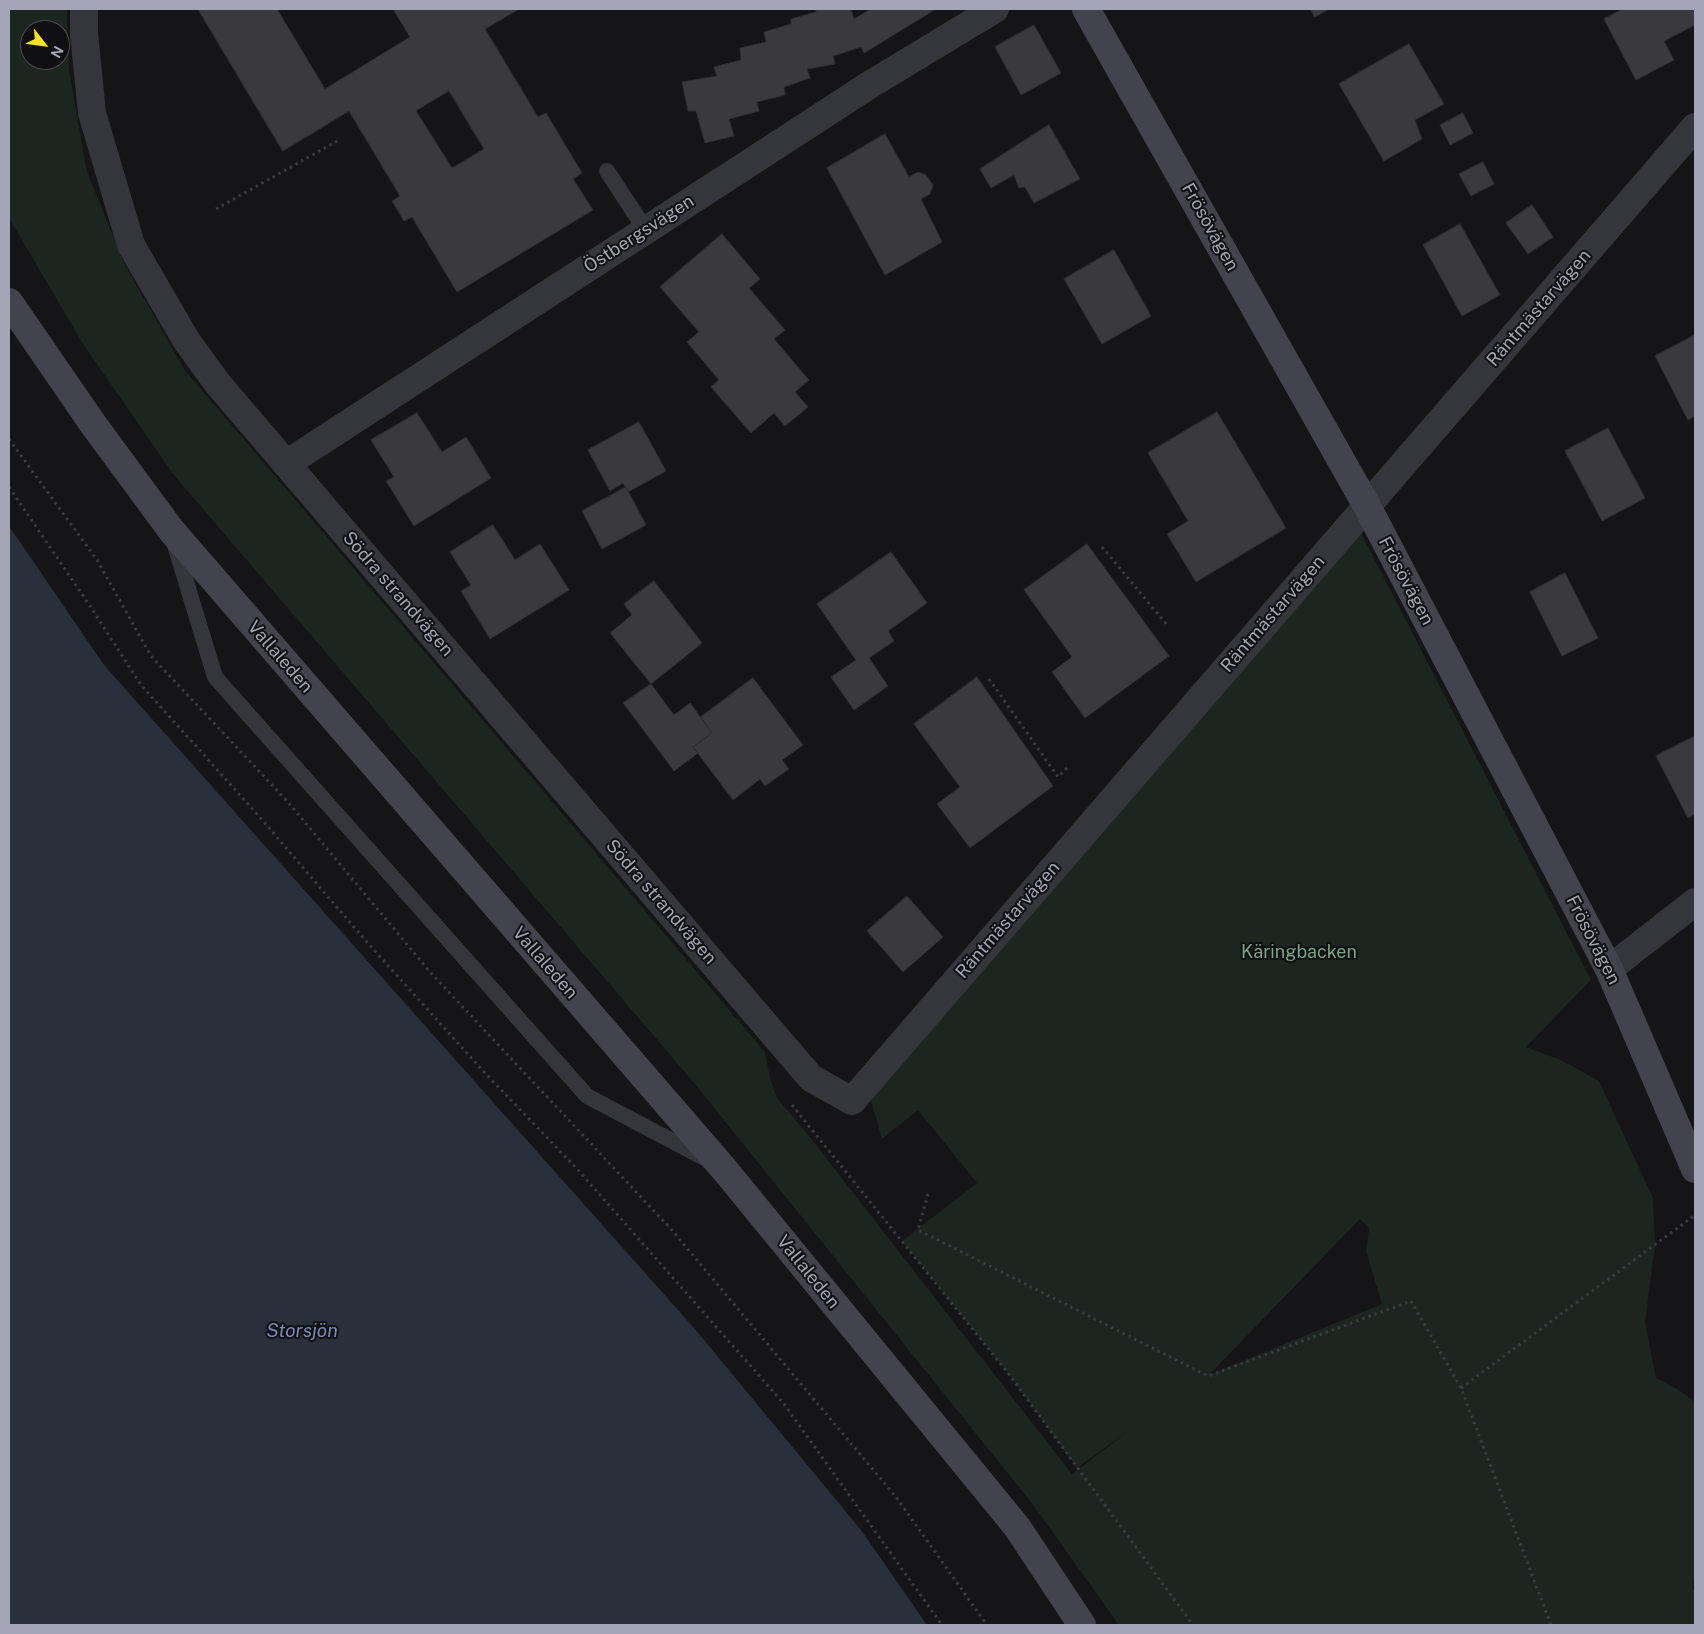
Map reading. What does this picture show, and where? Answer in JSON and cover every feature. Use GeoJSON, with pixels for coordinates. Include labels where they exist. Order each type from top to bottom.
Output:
{"type":"FeatureCollection","features":[{"type":"Feature","properties":{"kind":"main road","name":"Frösövägen"},"geometry":{"type":"LineString","coordinates":[[1086,9],[1366,506],[1609,968],[1695,1169]]}},
{"type":"Feature","properties":{"kind":"main road","name":"Vallaleden"},"geometry":{"type":"LineString","coordinates":[[9,302],[93,424],[171,530],[724,1169],[1017,1527],[1082,1625]]}},
{"type":"Feature","properties":{"kind":"street","name":"Södra strandvägen"},"geometry":{"type":"LineString","coordinates":[[84,9],[84,33],[92,113],[131,245],[186,340],[218,384],[811,1078],[852,1101]]}},
{"type":"Feature","properties":{"kind":"street","name":"Östbergsvägen"},"geometry":{"type":"LineString","coordinates":[[286,464],[871,84],[995,9]]}},
{"type":"Feature","properties":{"kind":"street","name":"Räntmästarvägen"},"geometry":{"type":"LineString","coordinates":[[852,1101],[1695,127]]}},
{"type":"Feature","properties":{"kind":"street"},"geometry":{"type":"LineString","coordinates":[[1609,968],[1695,902]]}},
{"type":"Feature","properties":{"kind":"lane"},"geometry":{"type":"LineString","coordinates":[[607,171],[645,230]]}},
{"type":"Feature","properties":{"kind":"lane"},"geometry":{"type":"LineString","coordinates":[[171,530],[215,678],[587,1096],[724,1169]]}},
{"type":"Feature","properties":{"kind":"path"},"geometry":{"type":"LineString","coordinates":[[216,209],[339,140]]}},
{"type":"Feature","properties":{"kind":"path"},"geometry":{"type":"LineString","coordinates":[[9,439],[97,560],[151,656],[288,802],[430,972],[670,1228],[896,1497],[987,1625]]}},
{"type":"Feature","properties":{"kind":"path"},"geometry":{"type":"LineString","coordinates":[[9,487],[90,606],[141,686],[257,814],[364,940],[485,1073],[578,1170],[784,1404],[942,1625]]}},
{"type":"Feature","properties":{"kind":"path"},"geometry":{"type":"LineString","coordinates":[[1102,547],[1168,626]]}},
{"type":"Feature","properties":{"kind":"path"},"geometry":{"type":"LineString","coordinates":[[989,679],[1058,777],[1067,768]]}},
{"type":"Feature","properties":{"kind":"path"},"geometry":{"type":"LineString","coordinates":[[790,1102],[1008,1373],[1193,1625]]}},
{"type":"Feature","properties":{"kind":"path"},"geometry":{"type":"LineString","coordinates":[[928,1194],[918,1230],[1208,1376],[1411,1301],[1461,1388],[1550,1625]]}},
{"type":"Feature","properties":{"kind":"path"},"geometry":{"type":"LineString","coordinates":[[1461,1388],[1695,1215]]}},
{"type":"Feature","properties":{"kind":"green space","name":"Käringbacken"},"geometry":{"type":"Polygon","coordinates":[[[9,9],[67,9],[67,20],[20,20],[20,70],[69,70],[87,172],[125,265],[184,369],[765,1052],[770,1078],[777,1098],[809,1136],[1072,1474],[1131,1429],[1077,1468],[1008,1373],[902,1241],[977,1183],[918,1110],[882,1139],[869,1094],[1360,531],[1591,980],[1526,1047],[1561,1060],[1599,1081],[1653,1198],[1655,1244],[1645,1323],[1656,1378],[1679,1390],[1695,1402],[1695,1566],[1693,1589],[1695,1593],[1695,1625],[1119,1625],[1034,1506],[695,1084],[173,474],[83,344],[9,218],[9,9]],[[1360,1219],[1209,1375],[1382,1304],[1366,1251],[1369,1228],[1360,1219]]]}},
{"type":"Feature","properties":{"kind":"water","name":"Storsjön"},"geometry":{"type":"Polygon","coordinates":[[[9,526],[104,665],[695,1329],[861,1530],[927,1625],[9,1625],[9,526]]]}},
{"type":"Feature","properties":{"kind":"building"},"geometry":{"type":"Polygon","coordinates":[[[198,9],[277,9],[325,89],[410,37],[393,9],[519,9],[485,29],[538,117],[546,113],[582,173],[573,179],[593,210],[457,292],[412,217],[404,221],[392,201],[400,196],[349,111],[283,151],[198,9]],[[449,91],[416,111],[452,168],[484,149],[449,91]]]}},
{"type":"Feature","properties":{"kind":"building"},"geometry":{"type":"Polygon","coordinates":[[[816,9],[851,9],[854,19],[871,9],[936,9],[864,53],[861,47],[833,56],[835,64],[807,69],[810,78],[784,87],[785,95],[757,102],[759,111],[729,119],[734,136],[705,143],[696,111],[688,111],[682,82],[717,76],[714,67],[741,60],[740,48],[766,42],[764,32],[791,24],[791,19],[816,12],[816,9]]]}},
{"type":"Feature","properties":{"kind":"building"},"geometry":{"type":"Polygon","coordinates":[[[1310,9],[1329,9],[1315,17],[1310,9]]]}},
{"type":"Feature","properties":{"kind":"building"},"geometry":{"type":"Polygon","coordinates":[[[1623,9],[1695,9],[1695,25],[1664,41],[1674,60],[1636,80],[1604,19],[1623,9]]]}},
{"type":"Feature","properties":{"kind":"building"},"geometry":{"type":"Polygon","coordinates":[[[1034,25],[1061,73],[1021,95],[995,47],[1034,25]]]}},
{"type":"Feature","properties":{"kind":"building"},"geometry":{"type":"Polygon","coordinates":[[[1409,44],[1444,104],[1415,120],[1422,139],[1384,161],[1339,84],[1409,44]]]}},
{"type":"Feature","properties":{"kind":"building"},"geometry":{"type":"Polygon","coordinates":[[[1463,113],[1473,133],[1450,145],[1440,125],[1463,113]]]}},
{"type":"Feature","properties":{"kind":"building"},"geometry":{"type":"Polygon","coordinates":[[[1049,125],[1080,179],[1034,203],[1025,187],[1019,188],[1014,175],[991,188],[980,169],[1049,125]]]}},
{"type":"Feature","properties":{"kind":"building"},"geometry":{"type":"Polygon","coordinates":[[[885,134],[909,177],[918,172],[926,175],[933,185],[930,194],[921,199],[942,242],[885,275],[827,168],[885,134]]]}},
{"type":"Feature","properties":{"kind":"building"},"geometry":{"type":"Polygon","coordinates":[[[1483,162],[1494,184],[1471,196],[1459,174],[1483,162]]]}},
{"type":"Feature","properties":{"kind":"building"},"geometry":{"type":"Polygon","coordinates":[[[1532,205],[1553,237],[1528,254],[1506,223],[1532,205]]]}},
{"type":"Feature","properties":{"kind":"building"},"geometry":{"type":"Polygon","coordinates":[[[1460,224],[1500,295],[1462,316],[1423,245],[1460,224]]]}},
{"type":"Feature","properties":{"kind":"building"},"geometry":{"type":"Polygon","coordinates":[[[722,234],[760,279],[749,288],[785,330],[774,339],[809,380],[795,392],[808,407],[785,426],[774,413],[751,433],[711,387],[719,380],[687,342],[699,332],[660,287],[722,234]]]}},
{"type":"Feature","properties":{"kind":"building"},"geometry":{"type":"Polygon","coordinates":[[[1114,250],[1151,316],[1102,344],[1064,279],[1114,250]]]}},
{"type":"Feature","properties":{"kind":"building"},"geometry":{"type":"Polygon","coordinates":[[[1695,335],[1695,416],[1688,420],[1655,356],[1695,335]]]}},
{"type":"Feature","properties":{"kind":"building"},"geometry":{"type":"Polygon","coordinates":[[[1217,412],[1286,528],[1196,582],[1167,534],[1188,521],[1148,453],[1217,412]]]}},
{"type":"Feature","properties":{"kind":"building"},"geometry":{"type":"Polygon","coordinates":[[[417,413],[442,452],[466,437],[491,478],[414,526],[386,481],[394,477],[371,440],[417,413]]]}},
{"type":"Feature","properties":{"kind":"building"},"geometry":{"type":"Polygon","coordinates":[[[639,422],[666,471],[628,492],[623,483],[610,491],[588,450],[639,422]]]}},
{"type":"Feature","properties":{"kind":"building"},"geometry":{"type":"Polygon","coordinates":[[[1608,428],[1645,498],[1602,521],[1565,451],[1608,428]]]}},
{"type":"Feature","properties":{"kind":"building"},"geometry":{"type":"Polygon","coordinates":[[[626,487],[646,525],[602,549],[582,511],[626,487]]]}},
{"type":"Feature","properties":{"kind":"building"},"geometry":{"type":"Polygon","coordinates":[[[493,525],[515,560],[540,544],[569,590],[490,639],[461,591],[471,585],[450,552],[493,525]]]}},
{"type":"Feature","properties":{"kind":"building"},"geometry":{"type":"Polygon","coordinates":[[[1087,544],[1169,656],[1085,718],[1052,672],[1072,657],[1024,590],[1087,544]]]}},
{"type":"Feature","properties":{"kind":"building"},"geometry":{"type":"Polygon","coordinates":[[[891,552],[927,603],[888,631],[894,641],[869,658],[888,686],[854,710],[831,677],[856,660],[817,604],[891,552]]]}},
{"type":"Feature","properties":{"kind":"building"},"geometry":{"type":"Polygon","coordinates":[[[1565,573],[1598,638],[1562,656],[1530,592],[1565,573]]]}},
{"type":"Feature","properties":{"kind":"building"},"geometry":{"type":"Polygon","coordinates":[[[654,581],[702,643],[651,684],[610,633],[632,615],[624,604],[654,581]]]}},
{"type":"Feature","properties":{"kind":"building"},"geometry":{"type":"Polygon","coordinates":[[[977,677],[1053,786],[970,848],[937,804],[960,787],[914,724],[977,677]]]}},
{"type":"Feature","properties":{"kind":"building"},"geometry":{"type":"Polygon","coordinates":[[[753,678],[803,745],[782,760],[789,769],[765,786],[760,779],[733,800],[693,747],[712,733],[701,717],[753,678]]]}},
{"type":"Feature","properties":{"kind":"building"},"geometry":{"type":"Polygon","coordinates":[[[651,684],[674,715],[690,703],[712,733],[693,747],[698,753],[674,771],[623,703],[651,684]]]}},
{"type":"Feature","properties":{"kind":"building"},"geometry":{"type":"Polygon","coordinates":[[[1695,736],[1695,814],[1688,818],[1656,756],[1695,736]]]}},
{"type":"Feature","properties":{"kind":"building"},"geometry":{"type":"Polygon","coordinates":[[[907,896],[943,937],[903,972],[867,931],[907,896]]]}}]}
